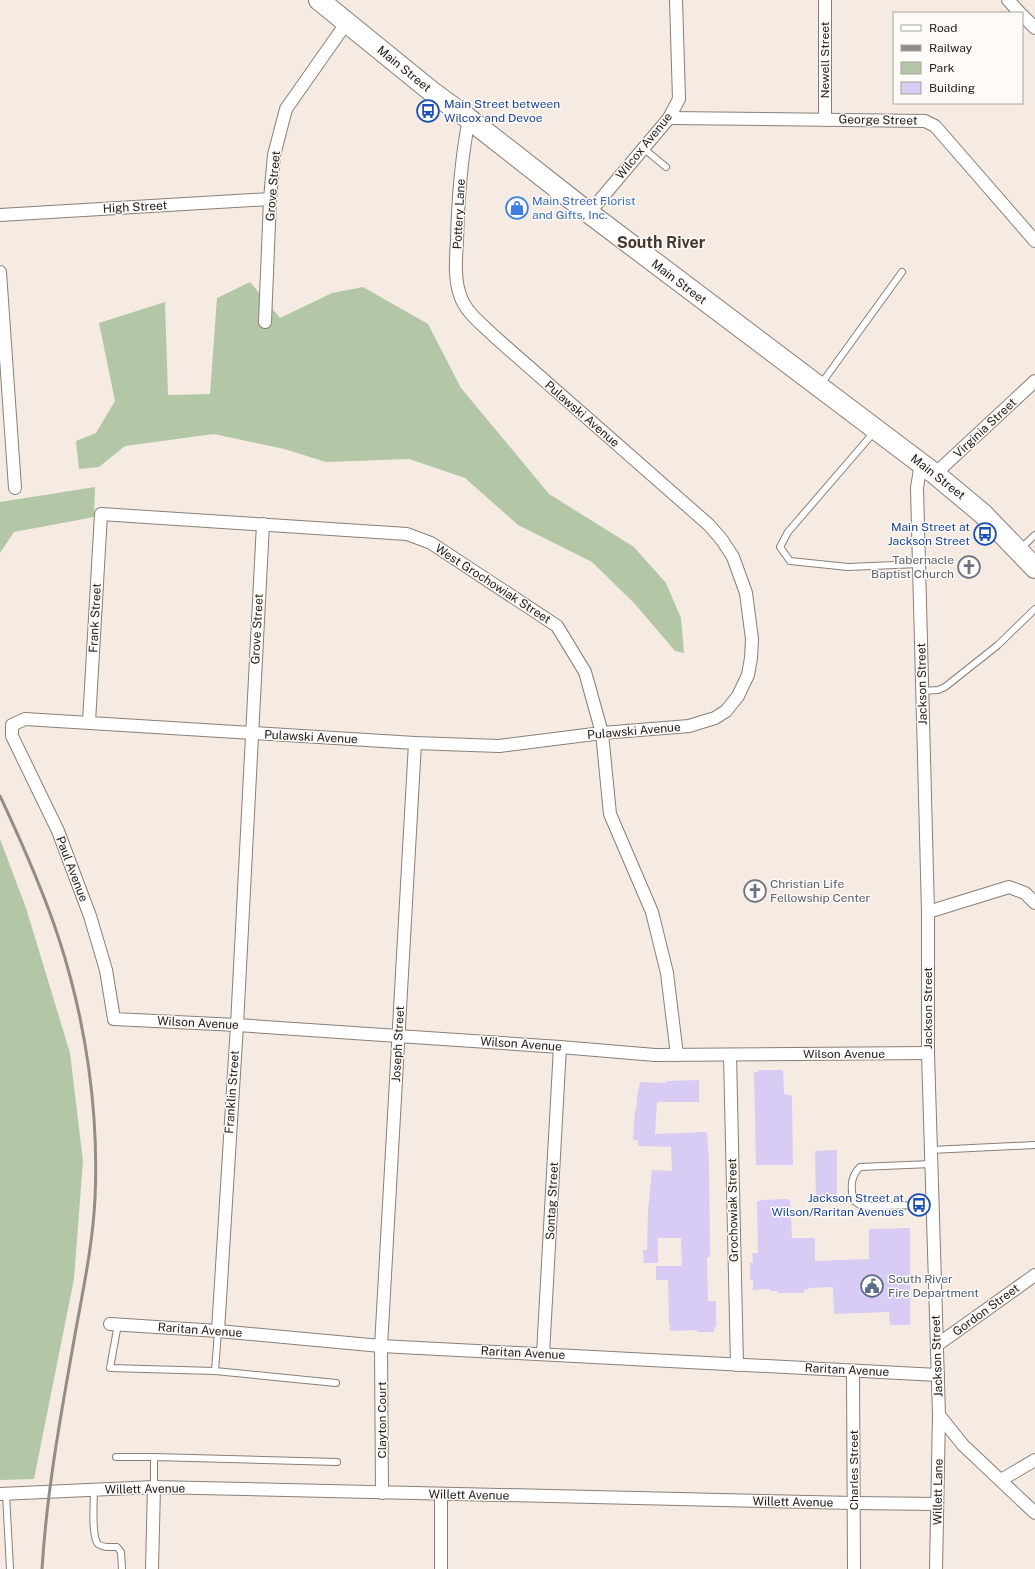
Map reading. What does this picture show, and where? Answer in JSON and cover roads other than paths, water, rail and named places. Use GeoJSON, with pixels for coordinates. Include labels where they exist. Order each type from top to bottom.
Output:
{"type":"FeatureCollection","features":[{"type":"Feature","properties":{"kind":"main road","name":"Main Street"},"geometry":{"type":"LineString","coordinates":[[319,0],[431,91],[589,213],[928,469],[983,514],[1035,568]]}},
{"type":"Feature","properties":{"kind":"street","name":"Wilcox Avenue"},"geometry":{"type":"LineString","coordinates":[[589,213],[669,118],[680,99],[676,0]]}},
{"type":"Feature","properties":{"kind":"street","name":"Newell Street"},"geometry":{"type":"LineString","coordinates":[[825,0],[825,120]]}},
{"type":"Feature","properties":{"kind":"street"},"geometry":{"type":"LineString","coordinates":[[1008,0],[1019,12]]}},
{"type":"Feature","properties":{"kind":"street"},"geometry":{"type":"LineString","coordinates":[[1023,16],[1035,28]]}},
{"type":"Feature","properties":{"kind":"street","name":"Grove Street"},"geometry":{"type":"LineString","coordinates":[[265,322],[270,199],[274,155],[286,109],[347,22]]}},
{"type":"Feature","properties":{"kind":"street","name":"George Street"},"geometry":{"type":"LineString","coordinates":[[669,118],[924,121],[935,126],[1035,241]]}},
{"type":"Feature","properties":{"kind":"street","name":"Pottery Lane"},"geometry":{"type":"LineString","coordinates":[[466,308],[460,295],[456,261],[459,194],[469,119]]}},
{"type":"Feature","properties":{"kind":"street","name":"High Street"},"geometry":{"type":"LineString","coordinates":[[0,215],[270,199]]}},
{"type":"Feature","properties":{"kind":"street"},"geometry":{"type":"LineString","coordinates":[[0,272],[15,488]]}},
{"type":"Feature","properties":{"kind":"street","name":"Pulawski Avenue"},"geometry":{"type":"LineString","coordinates":[[12,725],[25,719],[415,743],[499,746],[602,733],[689,726],[715,718],[726,711],[738,696],[748,675],[752,639],[746,593],[732,557],[722,540],[709,525],[495,337],[466,308]]}},
{"type":"Feature","properties":{"kind":"street","name":"Virginia Street"},"geometry":{"type":"LineString","coordinates":[[928,469],[1035,381]]}},
{"type":"Feature","properties":{"kind":"street","name":"Jackson Street"},"geometry":{"type":"LineString","coordinates":[[928,469],[917,488],[928,912],[928,1053],[939,1415],[964,1446],[1035,1513]]}},
{"type":"Feature","properties":{"kind":"street","name":"West Grochowiak Street"},"geometry":{"type":"LineString","coordinates":[[101,514],[407,534],[431,543],[557,626],[585,672],[602,733],[610,814],[652,912],[667,973],[677,1055]]}},
{"type":"Feature","properties":{"kind":"street","name":"Frank Street"},"geometry":{"type":"LineString","coordinates":[[89,722],[101,514]]}},
{"type":"Feature","properties":{"kind":"street","name":"Grove Street"},"geometry":{"type":"LineString","coordinates":[[251,733],[263,524]]}},
{"type":"Feature","properties":{"kind":"street","name":"Paul Avenue"},"geometry":{"type":"LineString","coordinates":[[12,725],[12,736],[58,831],[90,916],[106,970],[114,1019]]}},
{"type":"Feature","properties":{"kind":"street","name":"Franklin Street"},"geometry":{"type":"LineString","coordinates":[[218,1331],[237,1025],[251,733]]}},
{"type":"Feature","properties":{"kind":"street","name":"Joseph Street"},"geometry":{"type":"LineString","coordinates":[[381,1346],[415,743]]}},
{"type":"Feature","properties":{"kind":"street"},"geometry":{"type":"LineString","coordinates":[[928,912],[1009,887],[1025,893],[1035,903]]}},
{"type":"Feature","properties":{"kind":"street","name":"Wilson Avenue"},"geometry":{"type":"LineString","coordinates":[[114,1019],[237,1025],[655,1055],[928,1053]]}},
{"type":"Feature","properties":{"kind":"street","name":"Sontag Street"},"geometry":{"type":"LineString","coordinates":[[543,1354],[560,1047]]}},
{"type":"Feature","properties":{"kind":"street","name":"Grochowiak Street"},"geometry":{"type":"LineString","coordinates":[[730,1054],[737,1365]]}},
{"type":"Feature","properties":{"kind":"street","name":"Gordon Street"},"geometry":{"type":"LineString","coordinates":[[937,1345],[1035,1275]]}},
{"type":"Feature","properties":{"kind":"street","name":"Raritan Avenue"},"geometry":{"type":"LineString","coordinates":[[114,1324],[218,1331],[381,1346],[938,1375]]}},
{"type":"Feature","properties":{"kind":"street","name":"Clayton Court"},"geometry":{"type":"LineString","coordinates":[[381,1346],[382,1493]]}},
{"type":"Feature","properties":{"kind":"street","name":"Charles Street"},"geometry":{"type":"LineString","coordinates":[[853,1371],[854,1569]]}},
{"type":"Feature","properties":{"kind":"street","name":"Willett Lane"},"geometry":{"type":"LineString","coordinates":[[936,1569],[939,1415]]}},
{"type":"Feature","properties":{"kind":"street"},"geometry":{"type":"LineString","coordinates":[[1001,1480],[1035,1460]]}},
{"type":"Feature","properties":{"kind":"street"},"geometry":{"type":"LineString","coordinates":[[152,1569],[154,1487]]}},
{"type":"Feature","properties":{"kind":"street","name":"Willett Avenue"},"geometry":{"type":"LineString","coordinates":[[3,1494],[154,1487],[937,1504]]}},
{"type":"Feature","properties":{"kind":"street"},"geometry":{"type":"LineString","coordinates":[[441,1494],[441,1569]]}},
{"type":"Feature","properties":{"kind":"lane"},"geometry":{"type":"LineString","coordinates":[[643,148],[666,167]]}},
{"type":"Feature","properties":{"kind":"lane"},"geometry":{"type":"LineString","coordinates":[[819,386],[902,272]]}},
{"type":"Feature","properties":{"kind":"lane"},"geometry":{"type":"LineString","coordinates":[[876,430],[788,532],[780,548],[790,561],[848,567],[919,564]]}},
{"type":"Feature","properties":{"kind":"lane"},"geometry":{"type":"LineString","coordinates":[[1018,550],[1035,535]]}},
{"type":"Feature","properties":{"kind":"lane"},"geometry":{"type":"LineString","coordinates":[[922,692],[938,690],[945,687],[998,645],[1035,609]]}},
{"type":"Feature","properties":{"kind":"lane"},"geometry":{"type":"LineString","coordinates":[[931,1150],[1035,1145]]}},
{"type":"Feature","properties":{"kind":"lane"},"geometry":{"type":"LineString","coordinates":[[931,1164],[860,1167],[855,1172],[851,1182],[851,1190],[853,1200],[860,1205],[933,1205]]}},
{"type":"Feature","properties":{"kind":"lane"},"geometry":{"type":"LineString","coordinates":[[114,1324],[110,1368],[215,1371],[336,1383]]}},
{"type":"Feature","properties":{"kind":"lane"},"geometry":{"type":"LineString","coordinates":[[215,1371],[218,1331]]}},
{"type":"Feature","properties":{"kind":"lane"},"geometry":{"type":"LineString","coordinates":[[116,1457],[337,1462]]}},
{"type":"Feature","properties":{"kind":"lane"},"geometry":{"type":"LineString","coordinates":[[154,1457],[154,1487]]}},
{"type":"Feature","properties":{"kind":"lane"},"geometry":{"type":"LineString","coordinates":[[94,1490],[94,1536],[98,1543],[106,1548],[117,1547],[121,1552],[122,1569]]}},
{"type":"Feature","properties":{"kind":"lane"},"geometry":{"type":"LineString","coordinates":[[3,1494],[10,1569]]}},
{"type":"Feature","properties":{"kind":"railway"},"geometry":{"type":"LineString","coordinates":[[0,796],[39,885],[53,921],[68,970],[77,1002],[89,1067],[95,1133],[96,1166],[92,1231],[85,1280],[65,1388],[47,1508],[42,1569]]}},
{"type":"Feature","properties":{"kind":"place","name":"Main Street between Wilcox and Devoe"},"geometry":{"type":"Point","coordinates":[428,111]}},
{"type":"Feature","properties":{"kind":"place","name":"Main Street Florist and Gifts, Inc."},"geometry":{"type":"Point","coordinates":[517,208]}},
{"type":"Feature","properties":{"kind":"place","name":"Main Street at Jackson Street"},"geometry":{"type":"Point","coordinates":[985,534]}},
{"type":"Feature","properties":{"kind":"place","name":"Tabernacle Baptist Church"},"geometry":{"type":"Point","coordinates":[969,567]}},
{"type":"Feature","properties":{"kind":"place","name":"Christian Life Fellowship Center"},"geometry":{"type":"Point","coordinates":[755,891]}},
{"type":"Feature","properties":{"kind":"place","name":"Jackson Street at Wilson/Raritan Avenues"},"geometry":{"type":"Point","coordinates":[919,1205]}},
{"type":"Feature","properties":{"kind":"place","name":"South River Fire Department"},"geometry":{"type":"Point","coordinates":[872,1286]}},
{"type":"Feature","properties":{"kind":"district","name":"South River"},"geometry":{"type":"Point","coordinates":[661,242]}}]}
